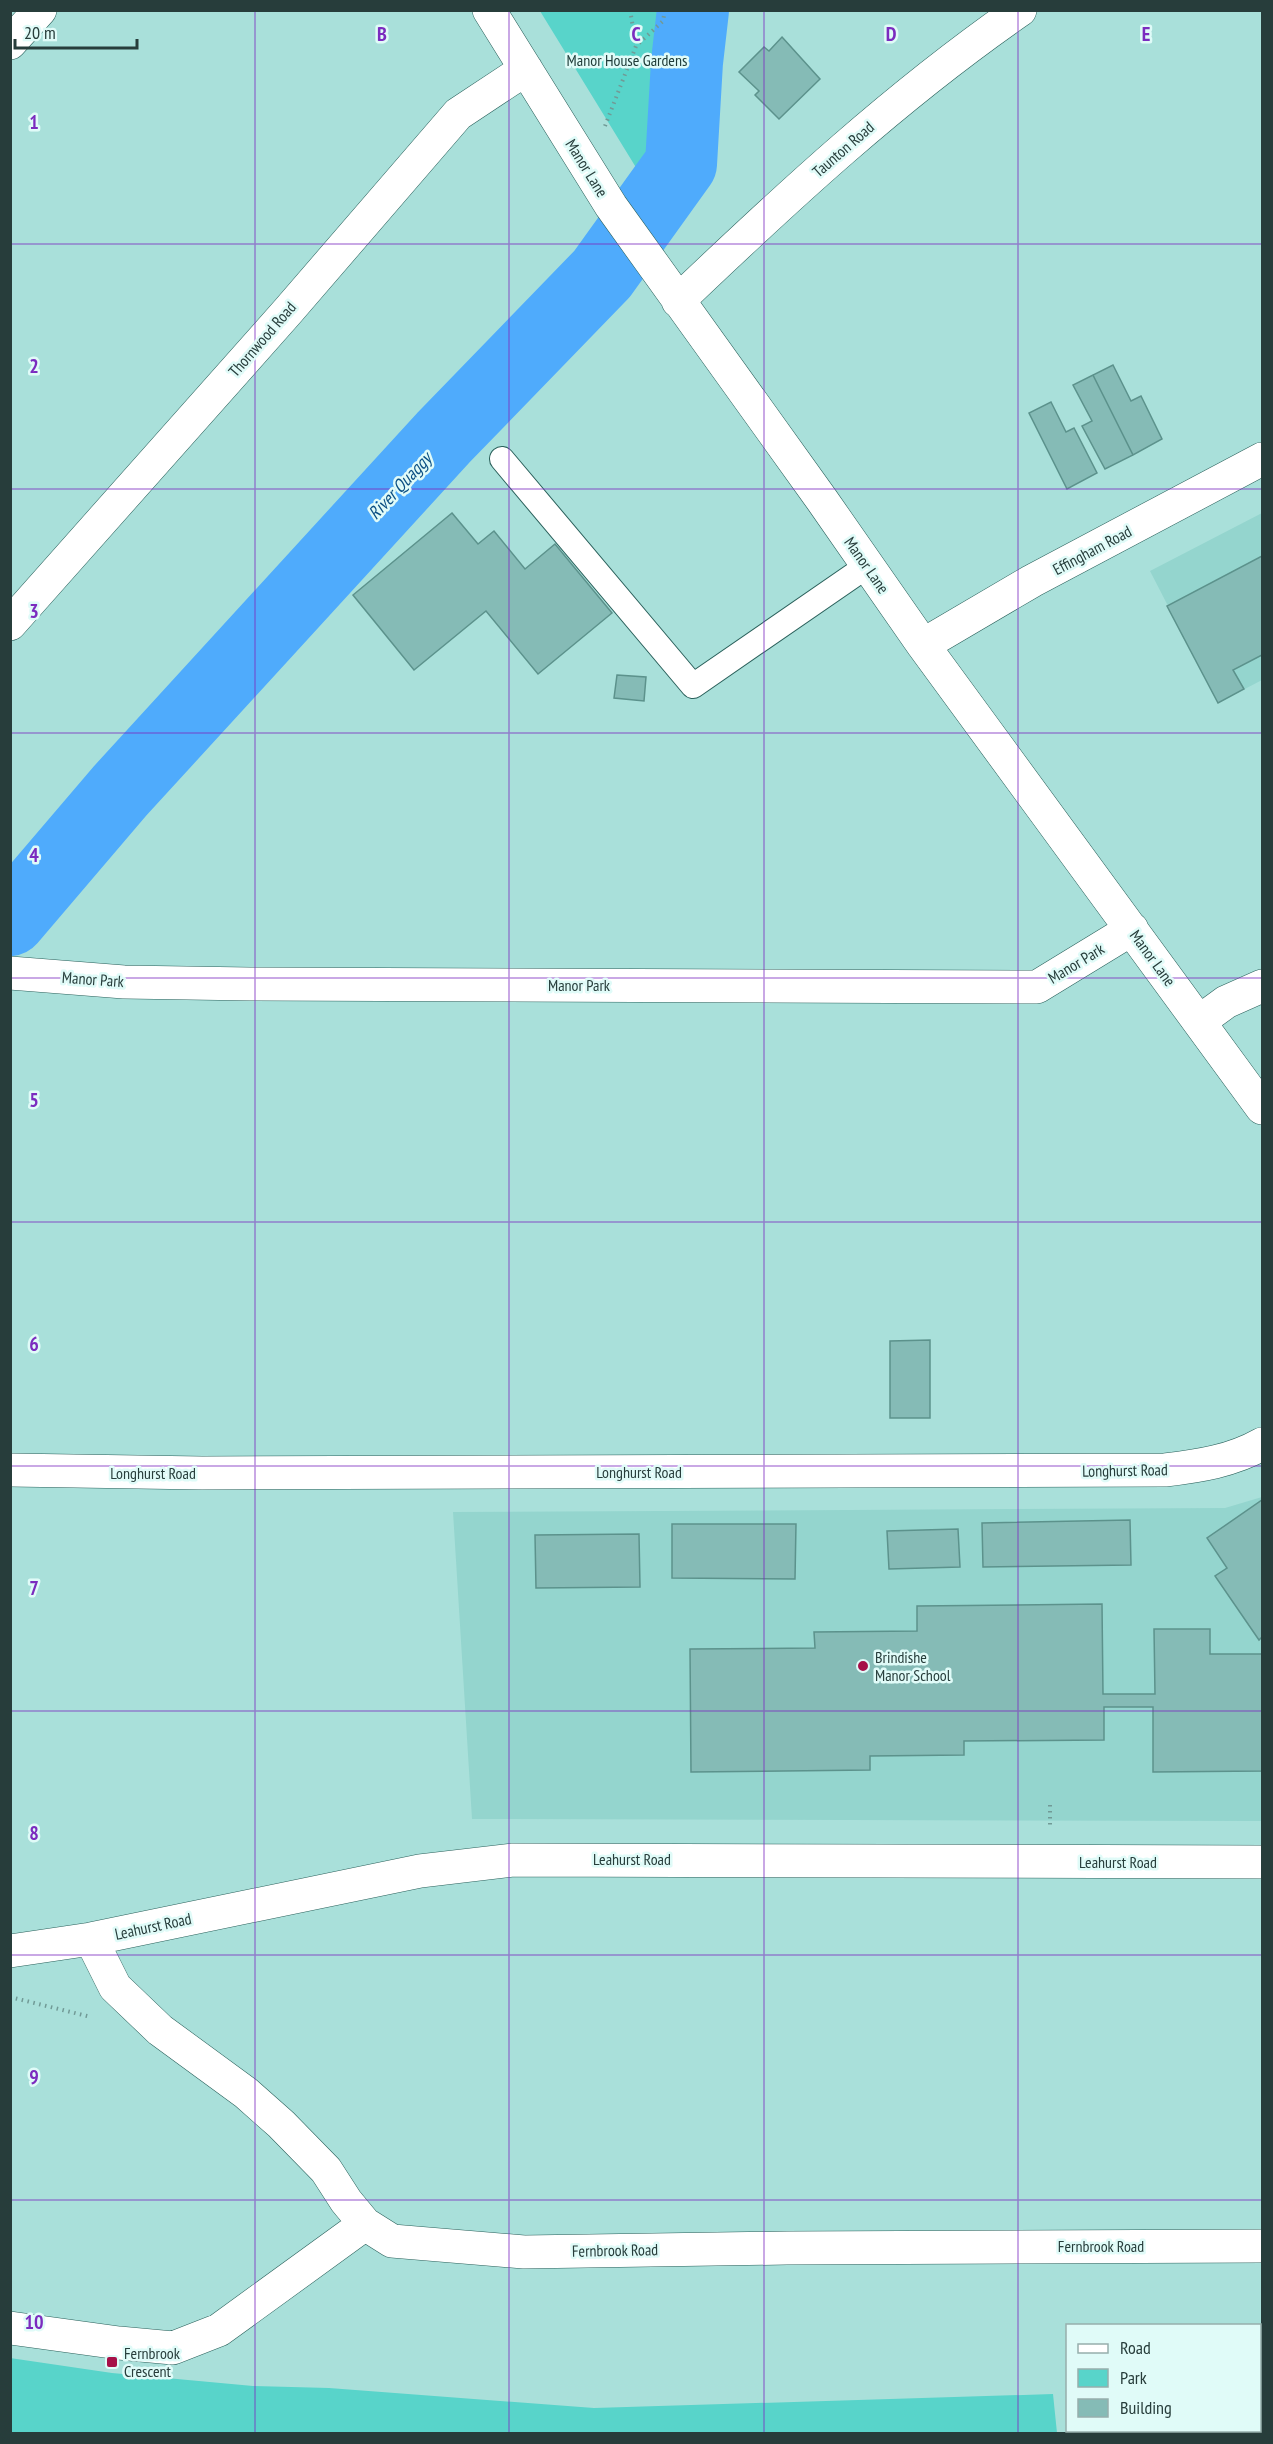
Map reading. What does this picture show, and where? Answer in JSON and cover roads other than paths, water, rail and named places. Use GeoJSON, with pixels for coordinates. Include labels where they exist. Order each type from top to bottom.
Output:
{"type":"FeatureCollection","features":[{"type":"Feature","properties":{"kind":"street"},"geometry":{"type":"LineString","coordinates":[[10,43],[40,10]]}},
{"type":"Feature","properties":{"kind":"street","name":"Manor Lane"},"geometry":{"type":"LineString","coordinates":[[489,10],[611,206],[923,645],[1263,1108]]}},
{"type":"Feature","properties":{"kind":"street","name":"Taunton Road"},"geometry":{"type":"LineString","coordinates":[[678,301],[830,159],[926,78],[1020,10]]}},
{"type":"Feature","properties":{"kind":"street","name":"Thornwood Road"},"geometry":{"type":"LineString","coordinates":[[10,624],[288,311],[458,114],[526,69]]}},
{"type":"Feature","properties":{"kind":"street","name":"Effingham Road"},"geometry":{"type":"LineString","coordinates":[[923,645],[1032,581],[1263,459]]}},
{"type":"Feature","properties":{"kind":"street","name":"Manor Park"},"geometry":{"type":"LineString","coordinates":[[10,974],[124,982],[1037,987],[1132,929]]}},
{"type":"Feature","properties":{"kind":"street"},"geometry":{"type":"LineString","coordinates":[[1200,1021],[1226,1002],[1263,986]]}},
{"type":"Feature","properties":{"kind":"street","name":"Longhurst Road"},"geometry":{"type":"LineString","coordinates":[[10,1470],[178,1473],[1165,1470],[1204,1466],[1246,1453],[1263,1444]]}},
{"type":"Feature","properties":{"kind":"street","name":"Leahurst Road"},"geometry":{"type":"LineString","coordinates":[[10,1951],[92,1939],[420,1871],[513,1860],[1263,1862]]}},
{"type":"Feature","properties":{"kind":"street"},"geometry":{"type":"LineString","coordinates":[[10,2328],[173,2348],[219,2330],[365,2224],[346,2201],[326,2170],[281,2124],[246,2093],[160,2030],[115,1987],[92,1939]]}},
{"type":"Feature","properties":{"kind":"street","name":"Fernbrook Road"},"geometry":{"type":"LineString","coordinates":[[365,2224],[392,2241],[524,2252],[787,2248],[1263,2246]]}},
{"type":"Feature","properties":{"kind":"lane"},"geometry":{"type":"LineString","coordinates":[[502,459],[693,686],[867,566]]}},
{"type":"Feature","properties":{"kind":"waterway","name":"River Quaggy"},"geometry":{"type":"LineString","coordinates":[[10,920],[120,791],[444,437],[602,274],[681,164],[687,62],[693,10]]}},
{"type":"Feature","properties":{"kind":"place","name":"Brindishe Manor School"},"geometry":{"type":"Point","coordinates":[863,1666]}},
{"type":"Feature","properties":{"kind":"place","name":"Fernbrook Crescent"},"geometry":{"type":"Point","coordinates":[112,2362]}},
{"type":"Feature","properties":{"kind":"park label","name":"Manor House Gardens"},"geometry":{"type":"Point","coordinates":[627,60]}}]}
